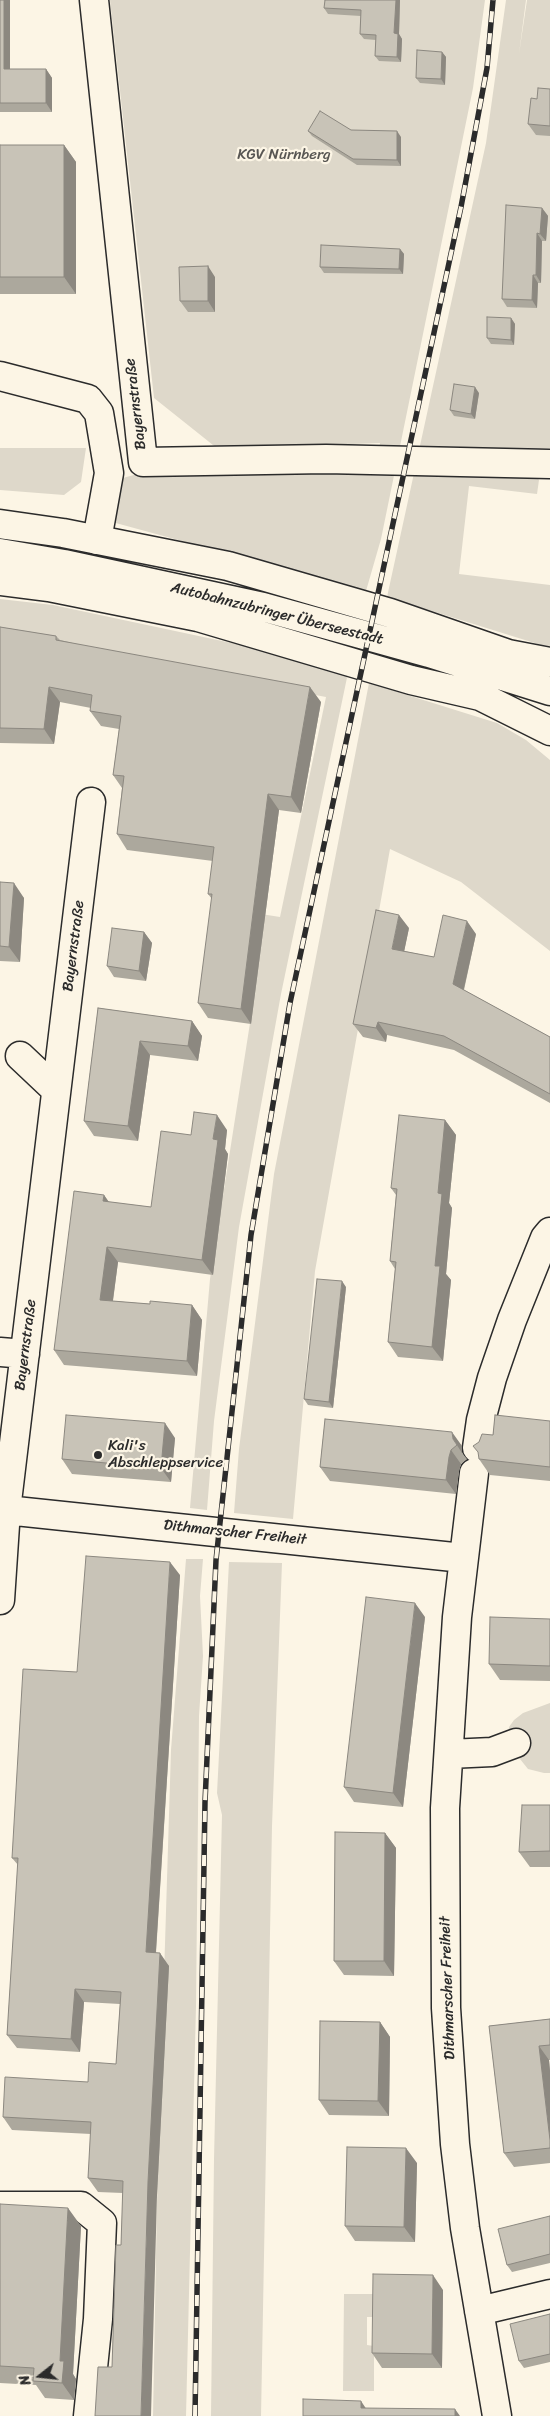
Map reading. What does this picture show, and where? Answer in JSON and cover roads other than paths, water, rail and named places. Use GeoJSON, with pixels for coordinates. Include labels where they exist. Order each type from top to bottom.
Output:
{"type":"FeatureCollection","features":[{"type":"Feature","properties":{"kind":"main road","name":"Bayernstraße"},"geometry":{"type":"LineString","coordinates":[[94,0],[144,462],[326,459],[550,464]]}},
{"type":"Feature","properties":{"kind":"main road"},"geometry":{"type":"LineString","coordinates":[[0,376],[88,399],[99,413],[109,473],[97,540]]}},
{"type":"Feature","properties":{"kind":"main road"},"geometry":{"type":"LineString","coordinates":[[0,524],[97,540],[228,566],[390,613],[508,654],[550,662]]}},
{"type":"Feature","properties":{"kind":"main road","name":"Autobahnzubringer Überseestadt"},"geometry":{"type":"LineString","coordinates":[[0,553],[64,564],[263,607],[429,653],[550,691]]}},
{"type":"Feature","properties":{"kind":"main road"},"geometry":{"type":"LineString","coordinates":[[0,581],[48,586],[198,617],[411,680],[480,696],[550,731]]}},
{"type":"Feature","properties":{"kind":"main road","name":"Bayernstraße"},"geometry":{"type":"LineString","coordinates":[[0,1600],[6,1510],[12,1353],[56,1090],[91,802]]}},
{"type":"Feature","properties":{"kind":"main road"},"geometry":{"type":"LineString","coordinates":[[20,1056],[56,1090]]}},
{"type":"Feature","properties":{"kind":"main road","name":"Dithmarscher Freiheit"},"geometry":{"type":"LineString","coordinates":[[498,2416],[464,2228],[455,2144],[446,2008],[445,1808],[463,1558],[481,1420],[492,1378],[512,1320],[545,1238],[550,1232]]}},
{"type":"Feature","properties":{"kind":"main road","name":"Dithmarscher Freiheit"},"geometry":{"type":"LineString","coordinates":[[6,1510],[463,1558]]}},
{"type":"Feature","properties":{"kind":"main road"},"geometry":{"type":"LineString","coordinates":[[448,1754],[492,1752],[516,1743]]}},
{"type":"Feature","properties":{"kind":"main road"},"geometry":{"type":"LineString","coordinates":[[0,2206],[81,2206],[102,2223],[98,2319],[88,2416]]}},
{"type":"Feature","properties":{"kind":"main road"},"geometry":{"type":"LineString","coordinates":[[479,2311],[550,2294]]}},
{"type":"Feature","properties":{"kind":"railway"},"geometry":{"type":"LineString","coordinates":[[195,2416],[205,1802],[216,1560],[251,1235],[290,1003],[461,207],[487,68],[493,0]]}},
{"type":"Feature","properties":{"kind":"place","name":"Kali's Abschleppservice"},"geometry":{"type":"Point","coordinates":[98,1455]}},
{"type":"Feature","properties":{"kind":"park label","name":"KGV Nürnberg"},"geometry":{"type":"Point","coordinates":[284,155]}}]}
